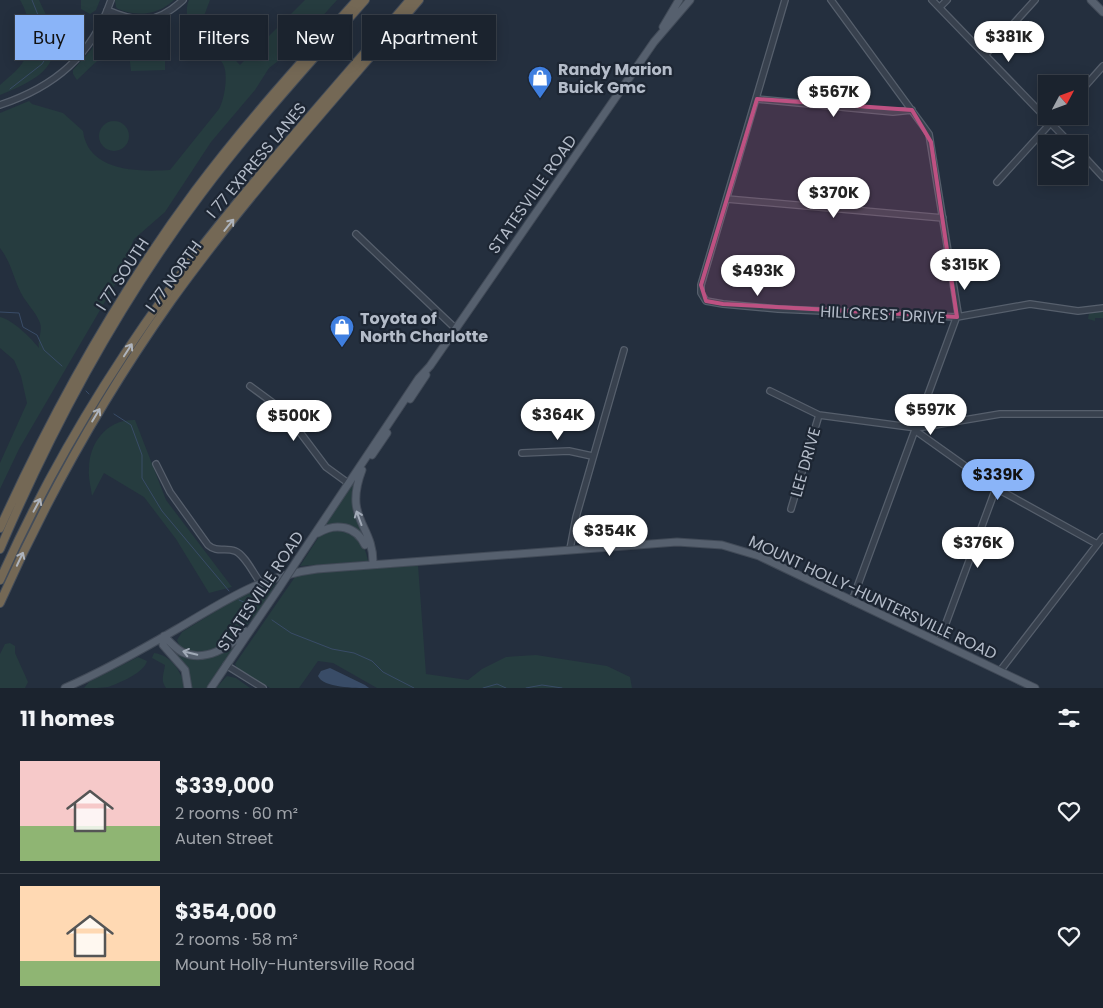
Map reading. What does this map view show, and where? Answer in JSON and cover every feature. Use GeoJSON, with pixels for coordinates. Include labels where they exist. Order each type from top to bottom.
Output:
{"type":"FeatureCollection","features":[{"type":"Feature","properties":{"kind":"highway","name":"I 77 SOUTH"},"geometry":{"type":"LineString","coordinates":[[0,528],[62,401],[134,278],[217,163],[357,0]]}},
{"type":"Feature","properties":{"kind":"highway","name":"I 77 EXPRESS LANES"},"geometry":{"type":"LineString","coordinates":[[0,549],[67,404],[144,274],[200,195],[239,146],[365,0]]}},
{"type":"Feature","properties":{"kind":"highway","name":"I 77 EXPRESS LANES"},"geometry":{"type":"LineString","coordinates":[[0,580],[20,537],[66,452],[107,383],[156,309],[243,195],[410,0]]}},
{"type":"Feature","properties":{"kind":"highway","name":"I 77 NORTH"},"geometry":{"type":"LineString","coordinates":[[0,603],[60,479],[104,402],[152,328],[238,214],[419,0]]}},
{"type":"Feature","properties":{"kind":"main road","name":"STATESVILLE ROAD"},"geometry":{"type":"LineString","coordinates":[[211,688],[419,378],[430,366],[456,329],[657,38],[678,0]]}},
{"type":"Feature","properties":{"kind":"main road","name":"STATESVILLE ROAD"},"geometry":{"type":"LineString","coordinates":[[657,38],[690,0]]}},
{"type":"Feature","properties":{"kind":"main road"},"geometry":{"type":"LineString","coordinates":[[1091,0],[1103,12]]}},
{"type":"Feature","properties":{"kind":"main road","name":"STATESVILLE ROAD"},"geometry":{"type":"LineString","coordinates":[[332,510],[423,381],[430,366]]}},
{"type":"Feature","properties":{"kind":"main road"},"geometry":{"type":"LineString","coordinates":[[362,470],[356,486],[355,502],[359,519],[372,550],[373,564]]}},
{"type":"Feature","properties":{"kind":"main road"},"geometry":{"type":"LineString","coordinates":[[316,534],[334,526],[354,531],[364,542],[373,564]]}},
{"type":"Feature","properties":{"kind":"main road","name":"MOUNT HOLLY-HUNTERSVILLE ROAD"},"geometry":{"type":"LineString","coordinates":[[65,688],[144,648],[260,582],[298,571],[677,542],[722,545],[759,556],[1035,688]]}},
{"type":"Feature","properties":{"kind":"main road"},"geometry":{"type":"LineString","coordinates":[[164,636],[182,652],[192,655],[205,655],[231,644],[259,616]]}},
{"type":"Feature","properties":{"kind":"main road"},"geometry":{"type":"LineString","coordinates":[[164,636],[163,644],[185,670],[188,688]]}},
{"type":"Feature","properties":{"kind":"main road"},"geometry":{"type":"LineString","coordinates":[[144,648],[160,648],[170,653]]}},
{"type":"Feature","properties":{"kind":"street"},"geometry":{"type":"LineString","coordinates":[[0,105],[40,90],[64,72],[89,44],[111,0]]}},
{"type":"Feature","properties":{"kind":"street"},"geometry":{"type":"LineString","coordinates":[[107,10],[134,19],[155,18],[172,10],[183,0]]}},
{"type":"Feature","properties":{"kind":"street","name":"HILLCREST DRIVE"},"geometry":{"type":"LineString","coordinates":[[785,0],[701,285],[701,293],[706,301],[793,310],[957,317],[1030,304],[1078,310],[1103,308]]}},
{"type":"Feature","properties":{"kind":"street"},"geometry":{"type":"LineString","coordinates":[[831,0],[925,128],[931,142],[957,317],[852,601]]}},
{"type":"Feature","properties":{"kind":"street"},"geometry":{"type":"LineString","coordinates":[[932,0],[1038,108]]}},
{"type":"Feature","properties":{"kind":"street"},"geometry":{"type":"LineString","coordinates":[[940,7],[947,0]]}},
{"type":"Feature","properties":{"kind":"street"},"geometry":{"type":"LineString","coordinates":[[986,54],[1035,0]]}},
{"type":"Feature","properties":{"kind":"street"},"geometry":{"type":"LineString","coordinates":[[1088,83],[1103,66]]}},
{"type":"Feature","properties":{"kind":"street"},"geometry":{"type":"LineString","coordinates":[[756,99],[893,112],[912,110]]}},
{"type":"Feature","properties":{"kind":"street"},"geometry":{"type":"LineString","coordinates":[[997,182],[1048,125]]}},
{"type":"Feature","properties":{"kind":"street"},"geometry":{"type":"LineString","coordinates":[[1054,125],[1063,135]]}},
{"type":"Feature","properties":{"kind":"street"},"geometry":{"type":"LineString","coordinates":[[1088,161],[1103,177]]}},
{"type":"Feature","properties":{"kind":"street"},"geometry":{"type":"LineString","coordinates":[[727,200],[943,218]]}},
{"type":"Feature","properties":{"kind":"street"},"geometry":{"type":"LineString","coordinates":[[356,234],[456,329]]}},
{"type":"Feature","properties":{"kind":"street"},"geometry":{"type":"LineString","coordinates":[[570,549],[572,534],[592,456],[624,350]]}},
{"type":"Feature","properties":{"kind":"street"},"geometry":{"type":"LineString","coordinates":[[250,386],[284,411],[326,467],[348,483]]}},
{"type":"Feature","properties":{"kind":"street"},"geometry":{"type":"LineString","coordinates":[[770,392],[819,415],[916,430],[1000,414],[1103,414]]}},
{"type":"Feature","properties":{"kind":"street","name":"LEE DRIVE"},"geometry":{"type":"LineString","coordinates":[[791,509],[819,415]]}},
{"type":"Feature","properties":{"kind":"street"},"geometry":{"type":"LineString","coordinates":[[916,430],[996,488],[1097,544]]}},
{"type":"Feature","properties":{"kind":"street"},"geometry":{"type":"LineString","coordinates":[[522,453],[569,451],[592,456]]}},
{"type":"Feature","properties":{"kind":"street"},"geometry":{"type":"LineString","coordinates":[[156,464],[173,497],[208,545],[215,550],[232,550],[238,553],[260,582]]}},
{"type":"Feature","properties":{"kind":"street"},"geometry":{"type":"LineString","coordinates":[[939,642],[996,488]]}},
{"type":"Feature","properties":{"kind":"street"},"geometry":{"type":"LineString","coordinates":[[1000,671],[1103,536]]}},
{"type":"Feature","properties":{"kind":"street"},"geometry":{"type":"LineString","coordinates":[[226,665],[263,688]]}},
{"type":"Feature","properties":{"kind":"highlighted area"},"geometry":{"type":"Polygon","coordinates":[[[757,99],[912,110],[931,142],[957,317],[723,304],[706,301],[701,285],[757,99]]]}},
{"type":"Feature","properties":{"kind":"green space"},"geometry":{"type":"Polygon","coordinates":[[[20,0],[39,0],[46,15],[26,15],[20,0]]]}},
{"type":"Feature","properties":{"kind":"green space"},"geometry":{"type":"Polygon","coordinates":[[[81,0],[100,0],[96,10],[90,14],[81,9],[81,0]]]}},
{"type":"Feature","properties":{"kind":"green space"},"geometry":{"type":"Polygon","coordinates":[[[115,0],[174,0],[155,12],[140,14],[118,9],[115,0]]]}},
{"type":"Feature","properties":{"kind":"green space"},"geometry":{"type":"Polygon","coordinates":[[[189,0],[210,0],[204,15],[188,15],[189,0]]]}},
{"type":"Feature","properties":{"kind":"green space"},"geometry":{"type":"Polygon","coordinates":[[[305,0],[337,0],[323,15],[290,15],[305,0]]]}},
{"type":"Feature","properties":{"kind":"green space"},"geometry":{"type":"Polygon","coordinates":[[[278,27],[279,60],[269,68],[255,90],[211,142],[165,212],[134,239],[117,281],[19,449],[0,489],[0,463],[27,403],[21,376],[14,360],[0,348],[0,317],[16,325],[39,348],[41,329],[38,319],[21,293],[4,253],[0,248],[0,113],[29,101],[32,104],[63,113],[83,131],[87,145],[94,155],[105,162],[117,167],[144,171],[170,170],[219,109],[225,87],[226,74],[220,60],[235,60],[240,65],[245,60],[268,60],[268,37],[278,27]]]}},
{"type":"Feature","properties":{"kind":"green space"},"geometry":{"type":"Polygon","coordinates":[[[94,45],[94,60],[98,60],[77,80],[73,70],[94,45]]]}},
{"type":"Feature","properties":{"kind":"green space"},"geometry":{"type":"Polygon","coordinates":[[[51,60],[45,70],[37,76],[19,87],[0,95],[0,85],[24,61],[51,60]]]}},
{"type":"Feature","properties":{"kind":"green space"},"geometry":{"type":"Polygon","coordinates":[[[130,60],[165,60],[165,70],[131,71],[130,60]]]}},
{"type":"Feature","properties":{"kind":"green space"},"geometry":{"type":"Polygon","coordinates":[[[114,121],[125,125],[129,136],[125,147],[114,151],[103,147],[99,136],[103,125],[114,121]]]}},
{"type":"Feature","properties":{"kind":"green space"},"geometry":{"type":"Polygon","coordinates":[[[1103,312],[1103,318],[1095,318],[1095,321],[1088,319],[1089,314],[1103,312]]]}},
{"type":"Feature","properties":{"kind":"green space"},"geometry":{"type":"Polygon","coordinates":[[[135,420],[166,500],[232,587],[209,593],[176,539],[144,497],[104,473],[92,496],[89,469],[92,450],[96,442],[108,428],[125,421],[135,420]]]}},
{"type":"Feature","properties":{"kind":"green space"},"geometry":{"type":"Polygon","coordinates":[[[357,478],[354,488],[366,540],[358,532],[323,528],[357,478]]]}},
{"type":"Feature","properties":{"kind":"green space"},"geometry":{"type":"Polygon","coordinates":[[[335,528],[353,535],[361,543],[368,561],[300,566],[320,535],[335,528]]]}},
{"type":"Feature","properties":{"kind":"green space"},"geometry":{"type":"Polygon","coordinates":[[[418,565],[426,674],[468,680],[482,669],[506,657],[536,655],[607,666],[630,677],[632,688],[377,688],[333,663],[318,661],[299,688],[270,688],[237,668],[235,664],[297,574],[418,565]]]}},
{"type":"Feature","properties":{"kind":"green space"},"geometry":{"type":"Polygon","coordinates":[[[272,582],[277,582],[272,589],[271,596],[254,617],[232,639],[219,648],[206,653],[193,653],[180,647],[177,640],[182,632],[249,591],[272,582]]]}},
{"type":"Feature","properties":{"kind":"green space"},"geometry":{"type":"Polygon","coordinates":[[[242,637],[207,688],[190,688],[189,678],[166,646],[166,642],[194,658],[242,637]]]}},
{"type":"Feature","properties":{"kind":"green space"},"geometry":{"type":"Polygon","coordinates":[[[10,643],[15,646],[15,653],[28,682],[25,688],[0,688],[0,654],[5,644],[10,643]]]}},
{"type":"Feature","properties":{"kind":"green space"},"geometry":{"type":"Polygon","coordinates":[[[154,653],[166,657],[175,665],[185,688],[166,688],[163,680],[165,665],[152,658],[154,653]]]}},
{"type":"Feature","properties":{"kind":"green space"},"geometry":{"type":"Polygon","coordinates":[[[138,657],[147,661],[141,670],[130,677],[108,687],[84,688],[89,682],[138,657]]]}},
{"type":"Feature","properties":{"kind":"green space"},"geometry":{"type":"Polygon","coordinates":[[[227,676],[236,678],[250,688],[216,688],[227,676]]]}},
{"type":"Feature","properties":{"kind":"water"},"geometry":{"type":"Polygon","coordinates":[[[330,668],[369,688],[356,688],[326,683],[318,676],[321,671],[330,668]]]}},
{"type":"Feature","properties":{"kind":"waterway"},"geometry":{"type":"LineString","coordinates":[[10,89],[42,64],[49,53],[48,40],[32,0]]}},
{"type":"Feature","properties":{"kind":"waterway"},"geometry":{"type":"LineString","coordinates":[[0,312],[19,313],[23,327],[37,335],[44,350],[62,366]]}},
{"type":"Feature","properties":{"kind":"waterway"},"geometry":{"type":"LineString","coordinates":[[86,391],[89,394]]}},
{"type":"Feature","properties":{"kind":"waterway"},"geometry":{"type":"LineString","coordinates":[[114,414],[131,425],[142,455],[142,478],[162,511],[229,591]]}},
{"type":"Feature","properties":{"kind":"waterway"},"geometry":{"type":"LineString","coordinates":[[239,600],[255,607]]}},
{"type":"Feature","properties":{"kind":"waterway"},"geometry":{"type":"LineString","coordinates":[[272,620],[291,633],[332,649],[354,653],[372,661],[383,672],[414,688]]}},
{"type":"Feature","properties":{"kind":"waterway"},"geometry":{"type":"LineString","coordinates":[[483,688],[497,684],[506,688]]}},
{"type":"Feature","properties":{"kind":"waterway"},"geometry":{"type":"LineString","coordinates":[[526,688],[542,685],[562,688]]}},
{"type":"Feature","properties":{"kind":"place","name":"Randy Marion Buick Gmc"},"geometry":{"type":"Point","coordinates":[540,99]}},
{"type":"Feature","properties":{"kind":"place","name":"Toyota of North Charlotte"},"geometry":{"type":"Point","coordinates":[342,348]}}]}
